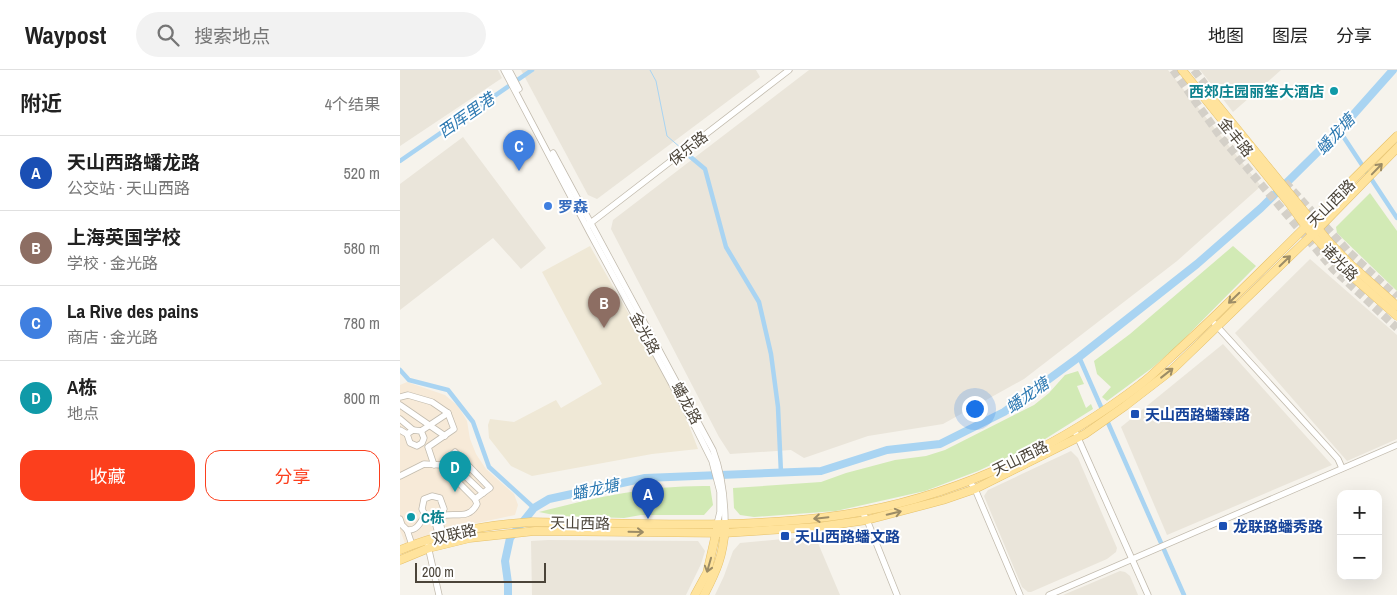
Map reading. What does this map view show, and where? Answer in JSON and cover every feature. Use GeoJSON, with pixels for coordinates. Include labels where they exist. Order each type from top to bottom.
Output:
{"type":"FeatureCollection","features":[{"type":"Feature","properties":{"kind":"main road","name":"金丰路"},"geometry":{"type":"LineString","coordinates":[[1182,70],[1273,178]]}},
{"type":"Feature","properties":{"kind":"main road"},"geometry":{"type":"LineString","coordinates":[[1189,70],[1273,178]]}},
{"type":"Feature","properties":{"kind":"main road","name":"天山西路"},"geometry":{"type":"LineString","coordinates":[[428,544],[535,530],[721,533],[818,527],[867,520],[943,500],[975,489],[1078,437],[1102,421],[1112,409],[1211,319],[1397,136]]}},
{"type":"Feature","properties":{"kind":"main road","name":"天山西路"},"geometry":{"type":"LineString","coordinates":[[508,524],[531,522],[721,524],[781,522],[862,512],[909,501],[970,482],[1054,442],[1094,416],[1112,409],[1172,369],[1218,327],[1397,148]]}},
{"type":"Feature","properties":{"kind":"main road","name":"诸光路"},"geometry":{"type":"LineString","coordinates":[[1273,178],[1346,270],[1397,316]]}},
{"type":"Feature","properties":{"kind":"main road"},"geometry":{"type":"LineString","coordinates":[[1315,231],[1397,306]]}},
{"type":"Feature","properties":{"kind":"main road","name":"双联路"},"geometry":{"type":"LineString","coordinates":[[400,550],[412,545],[428,544],[441,536],[508,524]]}},
{"type":"Feature","properties":{"kind":"main road","name":"蟠龙路"},"geometry":{"type":"LineString","coordinates":[[704,595],[718,568],[722,554],[721,524]]}},
{"type":"Feature","properties":{"kind":"main road","name":"蟠龙路"},"geometry":{"type":"LineString","coordinates":[[695,595],[706,574],[721,533]]}},
{"type":"Feature","properties":{"kind":"main road"},"geometry":{"type":"LineString","coordinates":[[400,560],[428,544]]}},
{"type":"Feature","properties":{"kind":"street","name":"保乐路"},"geometry":{"type":"LineString","coordinates":[[588,225],[789,70]]}},
{"type":"Feature","properties":{"kind":"street"},"geometry":{"type":"LineString","coordinates":[[508,72],[517,85],[588,225]]}},
{"type":"Feature","properties":{"kind":"street"},"geometry":{"type":"LineString","coordinates":[[508,72],[516,92],[588,225]]}},
{"type":"Feature","properties":{"kind":"street","name":"蟠龙路"},"geometry":{"type":"LineString","coordinates":[[588,225],[714,461],[722,492],[721,524]]}},
{"type":"Feature","properties":{"kind":"street"},"geometry":{"type":"LineString","coordinates":[[1211,319],[1330,450],[1342,468]]}},
{"type":"Feature","properties":{"kind":"street"},"geometry":{"type":"LineString","coordinates":[[400,397],[408,395],[432,402],[448,413],[454,429],[428,447]]}},
{"type":"Feature","properties":{"kind":"street"},"geometry":{"type":"LineString","coordinates":[[400,405],[444,436]]}},
{"type":"Feature","properties":{"kind":"street"},"geometry":{"type":"LineString","coordinates":[[400,419],[413,430],[421,431],[448,413]]}},
{"type":"Feature","properties":{"kind":"street"},"geometry":{"type":"LineString","coordinates":[[1074,429],[1148,595]]}},
{"type":"Feature","properties":{"kind":"street"},"geometry":{"type":"LineString","coordinates":[[400,430],[408,434]]}},
{"type":"Feature","properties":{"kind":"street"},"geometry":{"type":"LineString","coordinates":[[408,434],[413,430]]}},
{"type":"Feature","properties":{"kind":"street"},"geometry":{"type":"LineString","coordinates":[[408,434],[410,443],[417,446],[422,443],[424,438],[421,431]]}},
{"type":"Feature","properties":{"kind":"street"},"geometry":{"type":"LineString","coordinates":[[422,443],[428,447],[438,465],[475,499],[477,504],[469,514],[455,516],[445,514],[437,518],[425,515],[422,509],[424,499],[432,496],[440,498],[444,509],[437,518]]}},
{"type":"Feature","properties":{"kind":"street"},"geometry":{"type":"LineString","coordinates":[[1049,595],[1397,445]]}},
{"type":"Feature","properties":{"kind":"street"},"geometry":{"type":"LineString","coordinates":[[400,476],[424,464],[438,465],[455,452],[490,488],[475,499]]}},
{"type":"Feature","properties":{"kind":"street"},"geometry":{"type":"LineString","coordinates":[[447,459],[483,493]]}},
{"type":"Feature","properties":{"kind":"street"},"geometry":{"type":"LineString","coordinates":[[970,482],[975,489],[1020,595]]}},
{"type":"Feature","properties":{"kind":"street"},"geometry":{"type":"LineString","coordinates":[[862,512],[897,595]]}},
{"type":"Feature","properties":{"kind":"street"},"geometry":{"type":"LineString","coordinates":[[407,530],[417,528],[425,515]]}},
{"type":"Feature","properties":{"kind":"street"},"geometry":{"type":"LineString","coordinates":[[437,518],[441,536]]}},
{"type":"Feature","properties":{"kind":"street"},"geometry":{"type":"LineString","coordinates":[[400,519],[402,526],[407,530],[412,545]]}},
{"type":"Feature","properties":{"kind":"street"},"geometry":{"type":"LineString","coordinates":[[428,544],[439,595]]}},
{"type":"Feature","properties":{"kind":"shaded area"},"geometry":{"type":"Polygon","coordinates":[[[400,70],[498,70],[502,78],[400,146],[400,70]]]}},
{"type":"Feature","properties":{"kind":"shaded area"},"geometry":{"type":"Polygon","coordinates":[[[521,70],[756,70],[760,77],[597,199],[588,195],[521,70]]]}},
{"type":"Feature","properties":{"kind":"shaded area"},"geometry":{"type":"Polygon","coordinates":[[[809,70],[1168,70],[1261,186],[1177,261],[1024,379],[943,424],[868,436],[804,458],[791,450],[730,454],[719,437],[611,229],[613,220],[809,70]]]}},
{"type":"Feature","properties":{"kind":"shaded area"},"geometry":{"type":"Polygon","coordinates":[[[1200,70],[1281,70],[1233,112],[1200,70]]]}},
{"type":"Feature","properties":{"kind":"shaded area"},"geometry":{"type":"Polygon","coordinates":[[[463,137],[546,248],[521,269],[493,238],[400,310],[400,184],[463,137]]]}},
{"type":"Feature","properties":{"kind":"shaded area"},"geometry":{"type":"Polygon","coordinates":[[[590,246],[682,407],[698,449],[652,454],[532,476],[511,466],[489,438],[488,425],[490,419],[514,422],[556,400],[561,408],[602,384],[542,272],[590,246]]]}},
{"type":"Feature","properties":{"kind":"shaded area"},"geometry":{"type":"Polygon","coordinates":[[[1310,259],[1397,335],[1397,439],[1347,461],[1235,333],[1310,259]]]}},
{"type":"Feature","properties":{"kind":"shaded area"},"geometry":{"type":"Polygon","coordinates":[[[1223,344],[1332,465],[1167,535],[1121,427],[1223,344]]]}},
{"type":"Feature","properties":{"kind":"shaded area"},"geometry":{"type":"Polygon","coordinates":[[[407,382],[445,395],[458,406],[467,421],[470,439],[476,454],[486,469],[514,494],[518,505],[515,515],[454,528],[405,543],[400,530],[400,385],[407,382]]]}},
{"type":"Feature","properties":{"kind":"shaded area"},"geometry":{"type":"Polygon","coordinates":[[[1071,451],[1078,458],[1117,548],[1116,552],[1107,559],[1028,592],[1022,587],[984,496],[988,490],[1071,451]]]}},
{"type":"Feature","properties":{"kind":"shaded area"},"geometry":{"type":"Polygon","coordinates":[[[815,536],[840,595],[715,595],[733,551],[740,543],[815,536]]]}},
{"type":"Feature","properties":{"kind":"shaded area"},"geometry":{"type":"Polygon","coordinates":[[[531,541],[698,541],[705,551],[686,595],[532,595],[531,541]]]}},
{"type":"Feature","properties":{"kind":"shaded area"},"geometry":{"type":"Polygon","coordinates":[[[1120,571],[1130,576],[1138,595],[1063,595],[1120,571]]]}},
{"type":"Feature","properties":{"kind":"green space"},"geometry":{"type":"Polygon","coordinates":[[[1370,193],[1397,231],[1397,291],[1337,233],[1336,227],[1370,193]]]}},
{"type":"Feature","properties":{"kind":"green space"},"geometry":{"type":"Polygon","coordinates":[[[1233,246],[1256,266],[1175,348],[1152,368],[1107,401],[1102,397],[1111,387],[1097,374],[1094,361],[1130,334],[1233,246]]]}},
{"type":"Feature","properties":{"kind":"green space"},"geometry":{"type":"Polygon","coordinates":[[[1078,371],[1084,384],[1077,386],[1086,408],[1091,404],[1093,409],[1042,441],[978,471],[925,491],[836,511],[754,517],[740,515],[734,508],[733,488],[821,482],[846,473],[895,460],[926,456],[945,450],[1034,405],[1049,393],[1065,375],[1078,371]]]}},
{"type":"Feature","properties":{"kind":"green space"},"geometry":{"type":"Polygon","coordinates":[[[688,486],[710,486],[713,505],[704,515],[641,515],[624,518],[559,516],[539,512],[581,501],[624,493],[688,486]]]}},
{"type":"Feature","properties":{"kind":"waterway","name":"西厍里港"},"geometry":{"type":"LineString","coordinates":[[400,161],[532,70]]}},
{"type":"Feature","properties":{"kind":"waterway"},"geometry":{"type":"LineString","coordinates":[[650,70],[656,81],[667,136],[681,148]]}},
{"type":"Feature","properties":{"kind":"waterway","name":"蟠龙塘"},"geometry":{"type":"LineString","coordinates":[[508,595],[505,561],[510,538],[534,508],[549,499],[645,478],[821,471],[887,450],[940,444],[1004,412],[1079,357],[1197,264],[1261,208],[1337,133],[1393,70]]}},
{"type":"Feature","properties":{"kind":"waterway"},"geometry":{"type":"LineString","coordinates":[[1339,130],[1397,218]]}},
{"type":"Feature","properties":{"kind":"waterway"},"geometry":{"type":"LineString","coordinates":[[687,154],[705,169],[726,247],[759,302],[771,354],[778,407],[781,473]]}},
{"type":"Feature","properties":{"kind":"waterway"},"geometry":{"type":"LineString","coordinates":[[1079,357],[1184,595]]}},
{"type":"Feature","properties":{"kind":"waterway"},"geometry":{"type":"LineString","coordinates":[[400,370],[409,380],[448,390],[473,422],[489,467],[534,508]]}},
{"type":"Feature","properties":{"kind":"tunnel"},"geometry":{"type":"LineString","coordinates":[[1173,70],[1220,136],[1333,269],[1397,328]]}},
{"type":"Feature","properties":{"kind":"tunnel"},"geometry":{"type":"LineString","coordinates":[[1194,70],[1214,96]]}},
{"type":"Feature","properties":{"kind":"tunnel"},"geometry":{"type":"LineString","coordinates":[[1285,182],[1349,252],[1397,297]]}},
{"type":"Feature","properties":{"kind":"place","name":"西郊庄园丽笙大酒店"},"geometry":{"type":"Point","coordinates":[1334,91]}},
{"type":"Feature","properties":{"kind":"place","name":"La Rive des pains"},"geometry":{"type":"Point","coordinates":[519,171]}},
{"type":"Feature","properties":{"kind":"place","name":"罗森"},"geometry":{"type":"Point","coordinates":[548,206]}},
{"type":"Feature","properties":{"kind":"place","name":"上海英国学校"},"geometry":{"type":"Point","coordinates":[604,328]}},
{"type":"Feature","properties":{"kind":"place","name":"天山西路蟠臻路"},"geometry":{"type":"Point","coordinates":[1135,414]}},
{"type":"Feature","properties":{"kind":"place","name":"A栋"},"geometry":{"type":"Point","coordinates":[455,492]}},
{"type":"Feature","properties":{"kind":"place","name":"C栋"},"geometry":{"type":"Point","coordinates":[411,517]}},
{"type":"Feature","properties":{"kind":"place","name":"天山西路蟠龙路"},"geometry":{"type":"Point","coordinates":[648,519]}},
{"type":"Feature","properties":{"kind":"place","name":"龙联路蟠秀路"},"geometry":{"type":"Point","coordinates":[1223,526]}},
{"type":"Feature","properties":{"kind":"place","name":"天山西路蟠文路"},"geometry":{"type":"Point","coordinates":[785,536]}}]}
